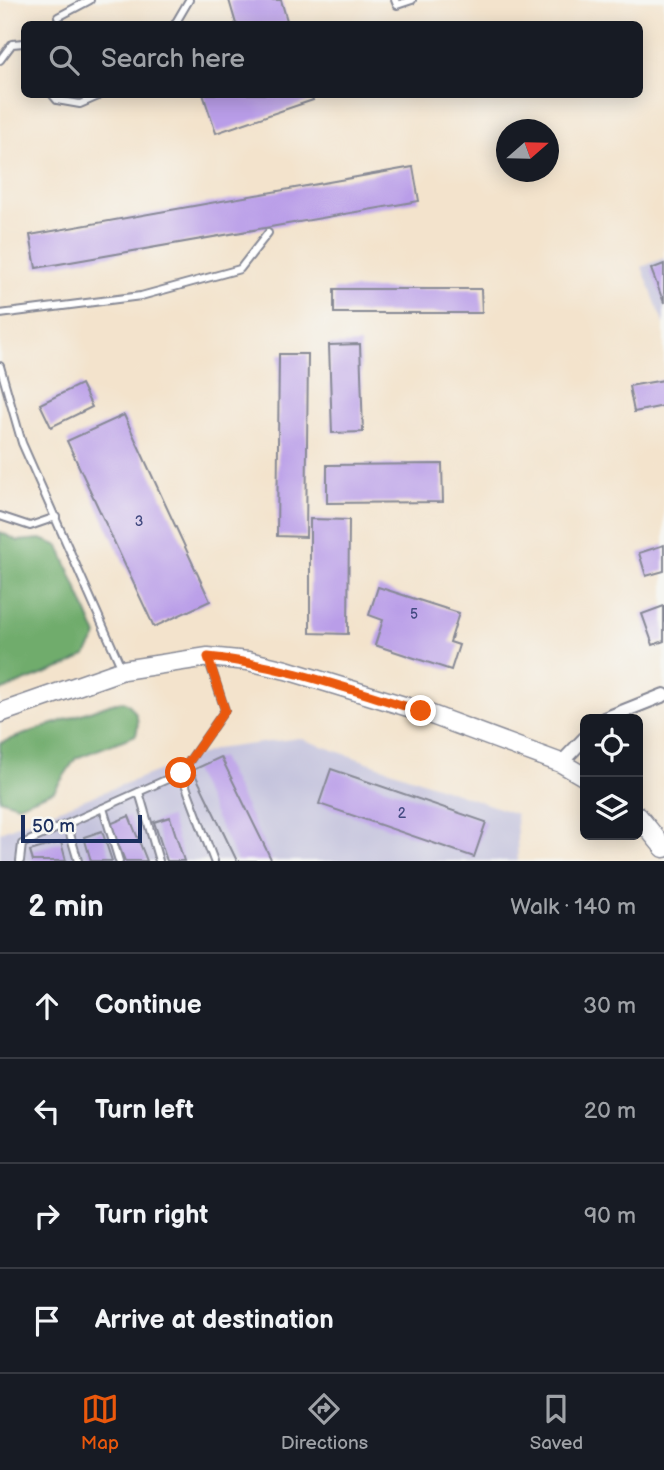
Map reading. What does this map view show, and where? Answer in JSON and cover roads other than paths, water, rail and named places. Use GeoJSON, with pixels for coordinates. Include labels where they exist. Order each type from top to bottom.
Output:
{"type":"FeatureCollection","features":[{"type":"Feature","properties":{"kind":"main road"},"geometry":{"type":"LineString","coordinates":[[0,713],[123,670],[208,657],[248,661],[299,673],[421,711],[561,764],[580,774]]}},
{"type":"Feature","properties":{"kind":"main road"},"geometry":{"type":"LineString","coordinates":[[643,822],[664,848]]}},
{"type":"Feature","properties":{"kind":"street"},"geometry":{"type":"LineString","coordinates":[[616,714],[664,695]]}},
{"type":"Feature","properties":{"kind":"street"},"geometry":{"type":"LineString","coordinates":[[561,764],[580,743]]}},
{"type":"Feature","properties":{"kind":"lane"},"geometry":{"type":"LineString","coordinates":[[58,17],[90,0]]}},
{"type":"Feature","properties":{"kind":"lane"},"geometry":{"type":"LineString","coordinates":[[177,21],[189,0]]}},
{"type":"Feature","properties":{"kind":"lane"},"geometry":{"type":"LineString","coordinates":[[395,0],[397,5],[412,0]]}},
{"type":"Feature","properties":{"kind":"lane"},"geometry":{"type":"LineString","coordinates":[[0,60],[12,44],[21,43]]}},
{"type":"Feature","properties":{"kind":"lane"},"geometry":{"type":"LineString","coordinates":[[55,98],[80,104],[94,98]]}},
{"type":"Feature","properties":{"kind":"lane"},"geometry":{"type":"LineString","coordinates":[[0,314],[141,296],[240,269],[268,233]]}},
{"type":"Feature","properties":{"kind":"lane"},"geometry":{"type":"LineString","coordinates":[[0,366],[22,443],[123,670]]}},
{"type":"Feature","properties":{"kind":"lane"},"geometry":{"type":"LineString","coordinates":[[0,516],[30,526],[57,517]]}},
{"type":"Feature","properties":{"kind":"lane"},"geometry":{"type":"LineString","coordinates":[[20,861],[22,844],[181,773],[225,710],[208,657]]}},
{"type":"Feature","properties":{"kind":"lane"},"geometry":{"type":"LineString","coordinates":[[181,773],[214,861]]}},
{"type":"Feature","properties":{"kind":"lane"},"geometry":{"type":"LineString","coordinates":[[139,792],[159,861]]}},
{"type":"Feature","properties":{"kind":"lane"},"geometry":{"type":"LineString","coordinates":[[103,808],[119,861]]}},
{"type":"Feature","properties":{"kind":"lane"},"geometry":{"type":"LineString","coordinates":[[67,824],[78,861]]}}]}
